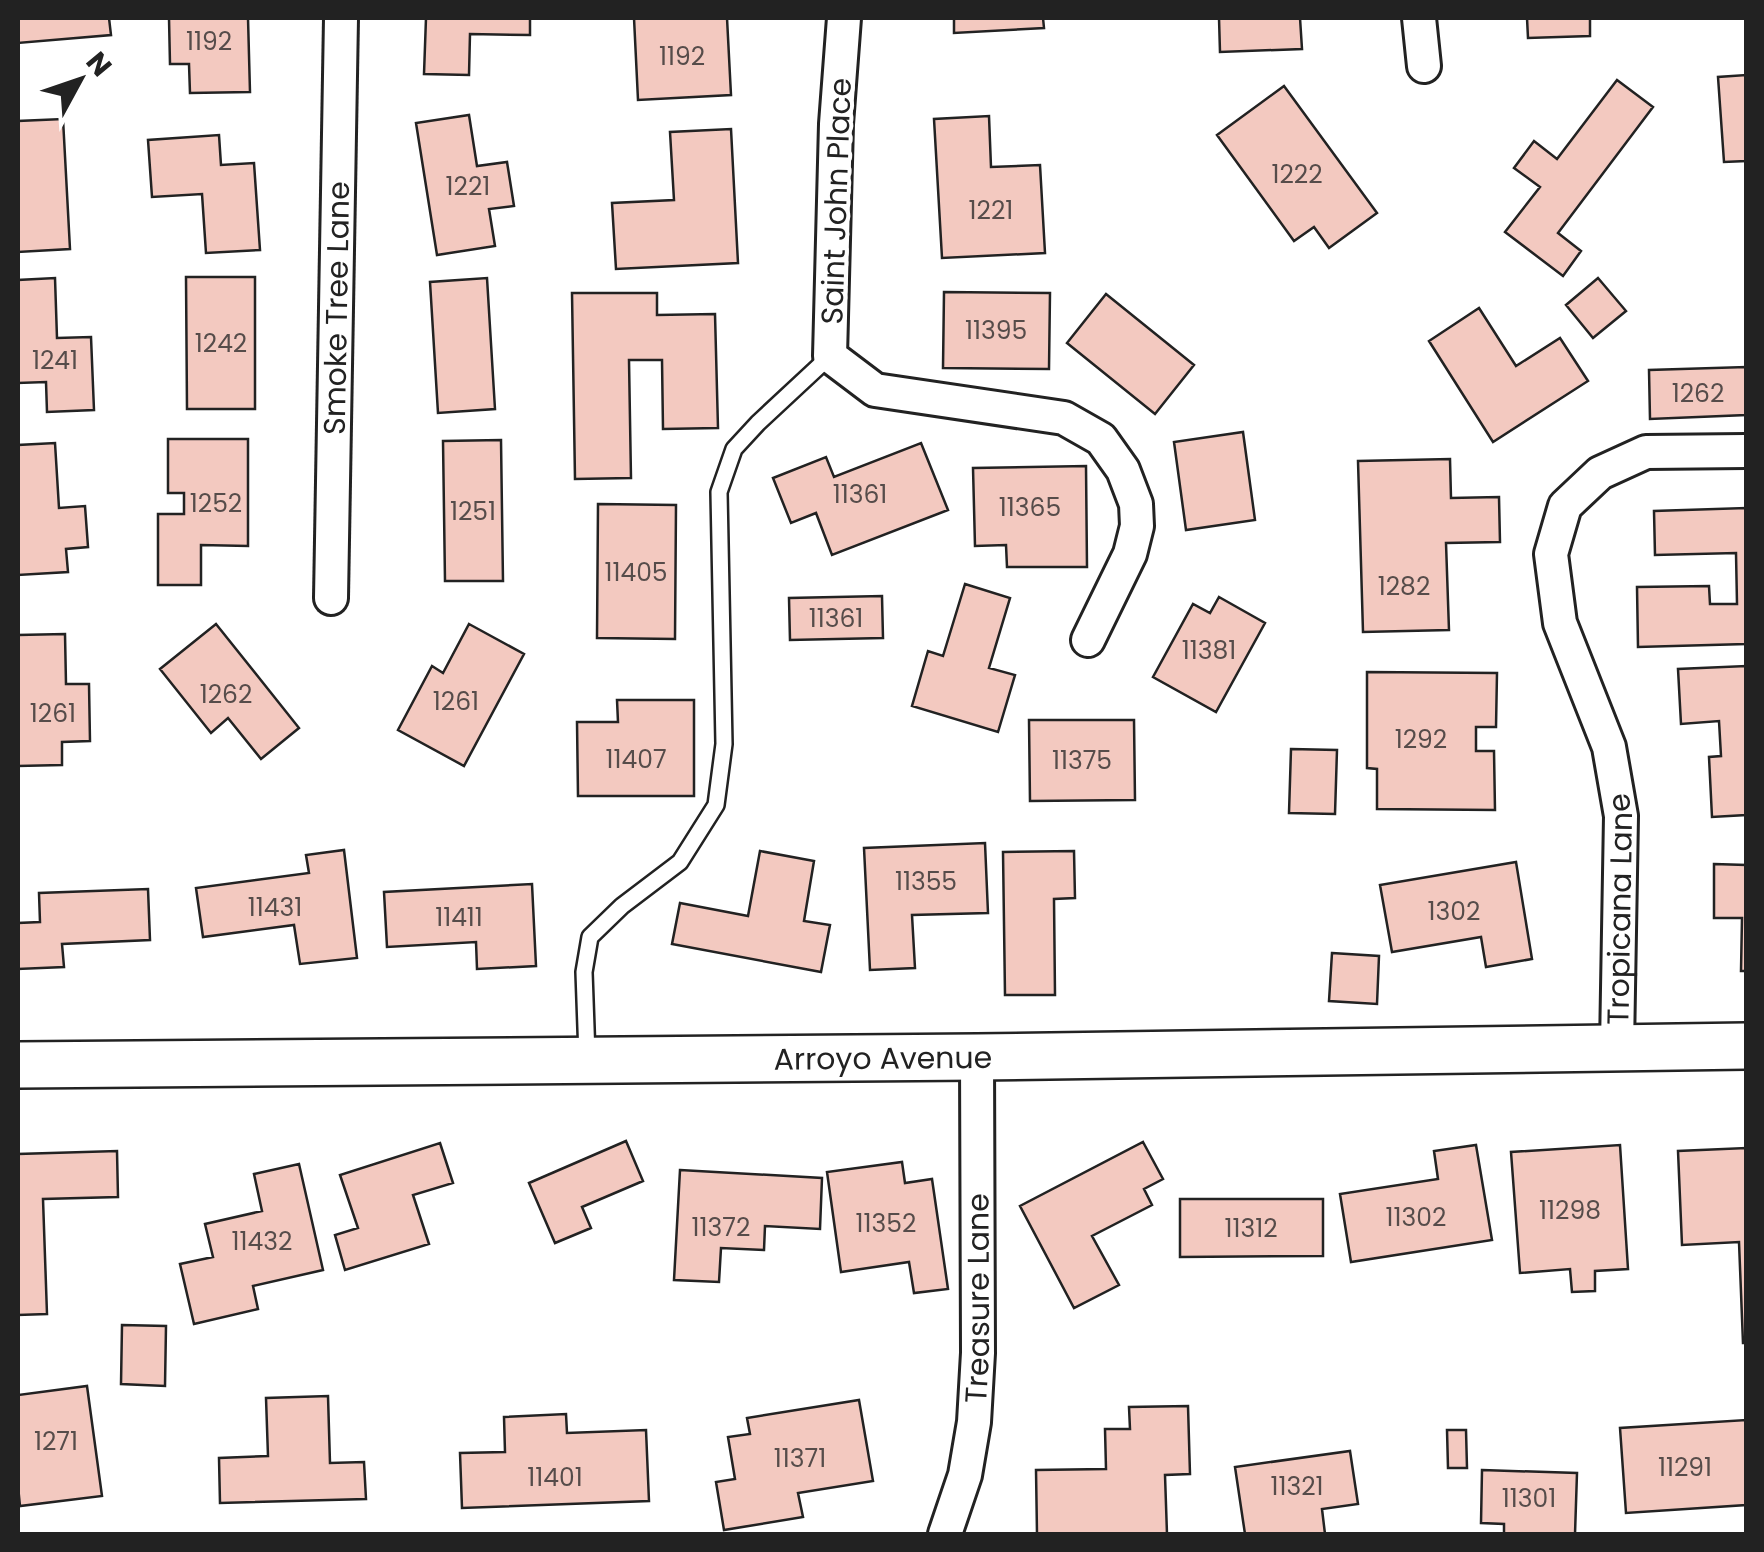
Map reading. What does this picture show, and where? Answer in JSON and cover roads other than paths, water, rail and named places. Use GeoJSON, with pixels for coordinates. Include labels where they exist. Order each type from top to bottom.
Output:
{"type":"FeatureCollection","features":[{"type":"Feature","properties":{"kind":"street","name":"Smoke Tree Lane"},"geometry":{"type":"LineString","coordinates":[[331,598],[341,18]]}},
{"type":"Feature","properties":{"kind":"street","name":"Saint John Place"},"geometry":{"type":"LineString","coordinates":[[844,18],[836,124],[830,356],[875,390],[1064,418],[1100,440],[1123,470],[1136,504],[1137,526],[1130,554],[1088,640]]}},
{"type":"Feature","properties":{"kind":"street"},"geometry":{"type":"LineString","coordinates":[[1419,18],[1424,66]]}},
{"type":"Feature","properties":{"kind":"street","name":"Tropicana Lane"},"geometry":{"type":"LineString","coordinates":[[1618,1047],[1621,816],[1609,747],[1560,623],[1551,554],[1565,506],[1600,473],[1646,452],[1746,451]]}},
{"type":"Feature","properties":{"kind":"street","name":"Arroyo Avenue"},"geometry":{"type":"LineString","coordinates":[[18,1066],[1746,1046]]}},
{"type":"Feature","properties":{"kind":"street","name":"Treasure Lane"},"geometry":{"type":"LineString","coordinates":[[946,1534],[965,1476],[974,1422],[978,1353],[977,1056]]}},
{"type":"Feature","properties":{"kind":"lane"},"geometry":{"type":"LineString","coordinates":[[587,1060],[584,972],[590,937],[622,906],[680,862],[716,805],[724,744],[719,492],[734,449],[830,356]]}}]}
